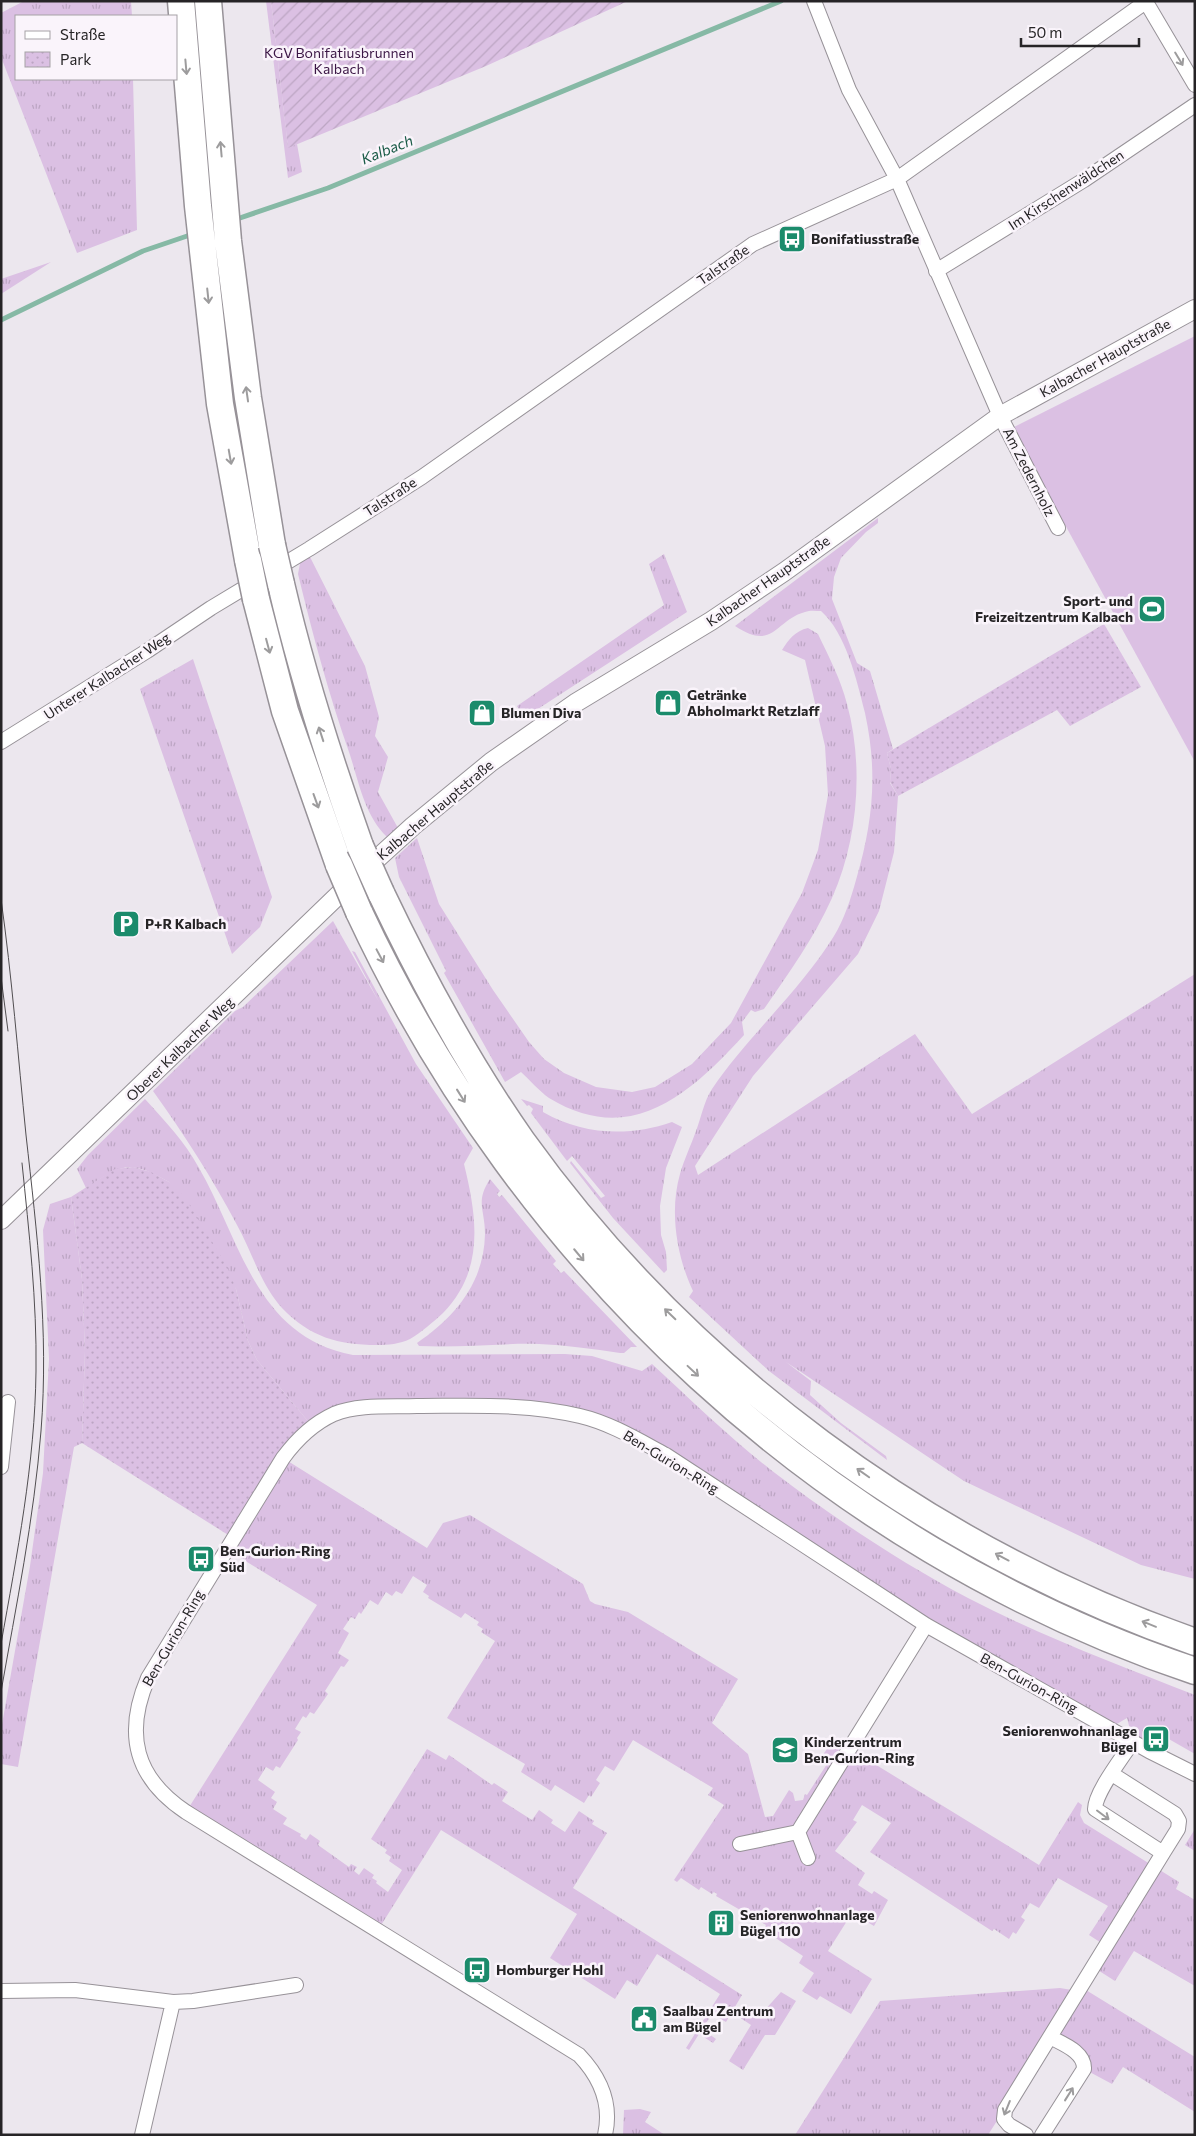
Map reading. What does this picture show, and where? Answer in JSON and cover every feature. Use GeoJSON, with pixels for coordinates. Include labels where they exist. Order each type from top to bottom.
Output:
{"type":"FeatureCollection","features":[{"type":"Feature","properties":{"kind":"highway"},"geometry":{"type":"LineString","coordinates":[[181,1],[198,206],[220,404],[256,599],[285,711],[348,871],[359,912],[420,1032],[472,1114],[531,1196],[582,1259],[668,1348],[732,1407],[822,1479],[958,1566],[1034,1606],[1103,1636],[1195,1671]]}},
{"type":"Feature","properties":{"kind":"highway"},"geometry":{"type":"LineString","coordinates":[[208,1],[228,241],[248,398],[272,545],[297,655],[318,727],[360,846],[418,970],[453,1033],[523,1141],[606,1245],[667,1311],[791,1420],[837,1455],[918,1510],[972,1542],[1047,1581],[1195,1642]]}},
{"type":"Feature","properties":{"kind":"street"},"geometry":{"type":"LineString","coordinates":[[814,1],[849,90],[897,179],[1000,416]]}},
{"type":"Feature","properties":{"kind":"street"},"geometry":{"type":"LineString","coordinates":[[1146,2],[1195,85]]}},
{"type":"Feature","properties":{"kind":"street","name":"Talstraße"},"geometry":{"type":"LineString","coordinates":[[211,608],[309,549],[422,477],[753,244],[897,179],[1146,2]]}},
{"type":"Feature","properties":{"kind":"street","name":"Im Kirschenwäldchen"},"geometry":{"type":"LineString","coordinates":[[936,272],[1084,180],[1195,105]]}},
{"type":"Feature","properties":{"kind":"street","name":"Kalbacher Hauptstraße"},"geometry":{"type":"LineString","coordinates":[[348,871],[413,826],[491,762],[577,702],[711,621],[776,578],[1000,416],[1195,309]]}},
{"type":"Feature","properties":{"kind":"street","name":"Am Zedernholz"},"geometry":{"type":"LineString","coordinates":[[1000,416],[1058,528]]}},
{"type":"Feature","properties":{"kind":"street","name":"Unterer Kalbacher Weg"},"geometry":{"type":"LineString","coordinates":[[1,742],[147,651],[211,608]]}},
{"type":"Feature","properties":{"kind":"street","name":"Oberer Kalbacher Weg"},"geometry":{"type":"LineString","coordinates":[[1,1220],[348,871]]}},
{"type":"Feature","properties":{"kind":"street"},"geometry":{"type":"LineString","coordinates":[[1,1467],[8,1402]]}},
{"type":"Feature","properties":{"kind":"street","name":"Ben-Gurion-Ring"},"geometry":{"type":"LineString","coordinates":[[606,2135],[607,2105],[600,2085],[591,2068],[579,2055],[186,1812],[171,1802],[148,1778],[136,1743],[136,1722],[139,1698],[148,1678],[283,1458],[294,1442],[312,1426],[336,1414],[368,1407],[534,1408],[581,1416],[621,1431],[666,1455],[926,1625],[1195,1774]]}},
{"type":"Feature","properties":{"kind":"street"},"geometry":{"type":"LineString","coordinates":[[740,1844],[798,1832],[926,1625]]}},
{"type":"Feature","properties":{"kind":"street"},"geometry":{"type":"LineString","coordinates":[[1133,1741],[1095,1802],[1095,1808],[1163,1853]]}},
{"type":"Feature","properties":{"kind":"street"},"geometry":{"type":"LineString","coordinates":[[1026,2135],[1009,2125],[1004,2119],[1005,2110],[1178,1829],[1179,1821],[1174,1814],[1112,1774]]}},
{"type":"Feature","properties":{"kind":"street"},"geometry":{"type":"LineString","coordinates":[[798,1832],[808,1858]]}},
{"type":"Feature","properties":{"kind":"street"},"geometry":{"type":"LineString","coordinates":[[1,1991],[75,1990],[173,2002],[193,2002],[296,1985]]}},
{"type":"Feature","properties":{"kind":"street"},"geometry":{"type":"LineString","coordinates":[[142,2135],[173,2002]]}},
{"type":"Feature","properties":{"kind":"street"},"geometry":{"type":"LineString","coordinates":[[1042,2135],[1084,2069],[1085,2062],[1080,2056],[1050,2037]]}},
{"type":"Feature","properties":{"kind":"green space"},"geometry":{"type":"Polygon","coordinates":[[[24,1],[131,1],[132,15],[15,15],[15,80],[133,80],[137,230],[77,253],[1,57],[1,13],[24,1]]]}},
{"type":"Feature","properties":{"kind":"green space"},"geometry":{"type":"Polygon","coordinates":[[[266,1],[271,1],[288,147],[297,144],[302,172],[288,178],[266,1]]]}},
{"type":"Feature","properties":{"kind":"green space","name":"KGV Bonifatiusbrunnen Kalbach"},"geometry":{"type":"Polygon","coordinates":[[[271,1],[628,1],[486,66],[288,148],[271,1]]]}},
{"type":"Feature","properties":{"kind":"green space"},"geometry":{"type":"Polygon","coordinates":[[[51,262],[1,294],[1,279],[51,262]]]}},
{"type":"Feature","properties":{"kind":"green space","name":"Sport- und Freizeitzentrum Kalbach"},"geometry":{"type":"Polygon","coordinates":[[[1195,336],[1195,762],[1012,428],[1195,336]]]}},
{"type":"Feature","properties":{"kind":"green space"},"geometry":{"type":"Polygon","coordinates":[[[878,518],[878,523],[866,532],[841,558],[834,577],[832,599],[857,663],[870,671],[893,749],[887,753],[891,769],[890,783],[898,796],[894,852],[879,911],[858,954],[753,1076],[695,1166],[698,1175],[915,1034],[972,1114],[1195,974],[1195,1579],[1141,1565],[964,1481],[786,1362],[811,1381],[810,1395],[841,1423],[886,1456],[887,1460],[769,1371],[689,1297],[693,1291],[687,1278],[679,1249],[675,1219],[677,1189],[683,1163],[712,1089],[741,1050],[806,976],[838,930],[862,859],[872,797],[871,756],[865,713],[849,658],[830,620],[821,611],[807,611],[795,616],[773,632],[758,636],[735,626],[878,518]]]}},
{"type":"Feature","properties":{"kind":"green space"},"geometry":{"type":"Polygon","coordinates":[[[664,554],[687,612],[524,718],[517,706],[664,605],[649,564],[664,554]]]}},
{"type":"Feature","properties":{"kind":"green space"},"geometry":{"type":"Polygon","coordinates":[[[309,555],[365,666],[379,717],[375,736],[388,757],[378,792],[398,828],[387,837],[379,829],[364,799],[335,710],[316,643],[298,574],[301,558],[309,555]]]}},
{"type":"Feature","properties":{"kind":"green space"},"geometry":{"type":"Polygon","coordinates":[[[268,578],[305,718],[352,854],[348,857],[296,711],[264,580],[268,578]]]}},
{"type":"Feature","properties":{"kind":"green space"},"geometry":{"type":"Polygon","coordinates":[[[1104,624],[1141,687],[1070,726],[1057,710],[898,796],[890,782],[891,769],[887,753],[1104,624]]]}},
{"type":"Feature","properties":{"kind":"green space"},"geometry":{"type":"Polygon","coordinates":[[[808,628],[818,634],[838,677],[847,704],[855,752],[856,802],[848,852],[841,876],[825,913],[792,969],[764,1009],[755,1012],[751,1010],[742,1022],[744,1035],[723,1057],[680,1094],[657,1107],[632,1116],[606,1118],[579,1112],[549,1098],[521,1072],[505,1082],[444,973],[446,971],[399,877],[395,858],[417,838],[439,904],[493,990],[529,1042],[544,1059],[564,1073],[596,1087],[632,1092],[655,1087],[692,1064],[731,1023],[802,893],[818,850],[828,795],[825,746],[805,660],[782,650],[793,636],[799,631],[808,628]]]}},
{"type":"Feature","properties":{"kind":"green space"},"geometry":{"type":"Polygon","coordinates":[[[193,659],[272,897],[260,927],[232,954],[140,689],[193,659]]]}},
{"type":"Feature","properties":{"kind":"green space"},"geometry":{"type":"Polygon","coordinates":[[[333,921],[379,1002],[352,951],[355,952],[416,1064],[473,1148],[464,1164],[469,1184],[474,1223],[472,1261],[466,1279],[443,1313],[414,1336],[406,1341],[394,1344],[363,1345],[337,1341],[303,1326],[282,1308],[262,1279],[237,1225],[208,1173],[153,1091],[235,1011],[243,1007],[333,921]]]}},
{"type":"Feature","properties":{"kind":"green space"},"geometry":{"type":"Polygon","coordinates":[[[145,1099],[174,1132],[193,1158],[214,1196],[255,1282],[273,1307],[294,1328],[320,1345],[353,1355],[565,1354],[592,1356],[642,1371],[652,1364],[771,1470],[842,1522],[892,1554],[968,1598],[1023,1625],[1080,1650],[1195,1695],[1195,1754],[1160,1734],[1133,1741],[1127,1718],[1110,1728],[926,1625],[666,1455],[581,1416],[368,1407],[312,1426],[257,1360],[248,1341],[236,1289],[169,1182],[144,1170],[126,1167],[118,1169],[86,1188],[77,1169],[88,1155],[145,1099]]]}},
{"type":"Feature","properties":{"kind":"green space"},"geometry":{"type":"Polygon","coordinates":[[[521,1099],[543,1106],[543,1112],[558,1120],[590,1129],[606,1131],[639,1130],[672,1122],[682,1127],[666,1168],[660,1206],[661,1235],[666,1252],[667,1270],[664,1273],[613,1218],[570,1163],[571,1161],[601,1198],[605,1196],[572,1156],[567,1161],[531,1113],[533,1109],[529,1105],[527,1106],[521,1099]]]}},
{"type":"Feature","properties":{"kind":"green space"},"geometry":{"type":"Polygon","coordinates":[[[133,1167],[151,1172],[169,1182],[184,1196],[227,1266],[236,1289],[248,1341],[257,1360],[312,1426],[233,1538],[82,1443],[85,1351],[82,1279],[71,1197],[115,1169],[133,1167]]]}},
{"type":"Feature","properties":{"kind":"green space"},"geometry":{"type":"Polygon","coordinates":[[[490,1179],[500,1191],[497,1194],[499,1197],[502,1195],[556,1261],[553,1264],[561,1273],[564,1271],[637,1347],[631,1347],[624,1353],[620,1353],[539,1344],[419,1346],[417,1343],[444,1322],[455,1310],[473,1283],[483,1252],[485,1225],[482,1200],[485,1187],[490,1179]]]}},
{"type":"Feature","properties":{"kind":"green space"},"geometry":{"type":"Polygon","coordinates":[[[71,1197],[82,1279],[85,1351],[82,1443],[74,1447],[18,1767],[1,1764],[1,1730],[30,1566],[43,1473],[49,1359],[43,1230],[50,1204],[71,1197]]]}},
{"type":"Feature","properties":{"kind":"green space"},"geometry":{"type":"Polygon","coordinates":[[[283,1458],[427,1548],[443,1523],[470,1515],[583,1584],[590,1601],[628,1612],[738,1679],[712,1723],[748,1754],[765,1817],[773,1816],[789,1790],[793,1793],[795,1801],[803,1800],[805,1794],[807,1795],[827,1764],[820,1759],[834,1739],[1039,1865],[1078,1802],[1082,1805],[1080,1815],[1084,1823],[1179,1882],[1176,1889],[1195,1900],[1195,1986],[1134,1951],[1115,1981],[1093,1967],[1106,1946],[1089,1935],[1108,1906],[1058,1878],[1039,1908],[1030,1903],[1021,1917],[1025,1920],[1016,1934],[1013,1932],[1009,1939],[994,1929],[992,1931],[870,1852],[891,1823],[862,1805],[853,1820],[857,1822],[835,1851],[865,1873],[858,1885],[872,1894],[874,1891],[888,1900],[874,1926],[852,1913],[828,1951],[872,1979],[851,2014],[820,1996],[817,2000],[802,1991],[814,1973],[799,1963],[803,1956],[774,1937],[776,1934],[765,1927],[766,1925],[716,1896],[717,1894],[714,1892],[712,1894],[701,1887],[699,1890],[681,1878],[677,1882],[674,1880],[724,1805],[708,1795],[713,1788],[633,1740],[614,1771],[605,1766],[596,1780],[600,1783],[591,1797],[589,1795],[584,1803],[555,1785],[551,1791],[521,1772],[525,1764],[447,1718],[495,1641],[481,1632],[483,1629],[477,1625],[479,1622],[465,1613],[461,1618],[428,1598],[429,1596],[423,1592],[427,1585],[413,1576],[402,1594],[396,1591],[392,1596],[386,1592],[378,1605],[370,1600],[361,1614],[359,1612],[355,1619],[351,1617],[343,1629],[349,1633],[338,1653],[349,1660],[344,1667],[341,1666],[325,1691],[328,1694],[314,1714],[310,1712],[306,1718],[303,1716],[295,1729],[301,1732],[297,1738],[298,1740],[280,1768],[276,1766],[273,1771],[266,1767],[258,1780],[275,1792],[271,1798],[277,1802],[273,1809],[287,1818],[283,1824],[301,1834],[300,1836],[306,1840],[310,1834],[320,1841],[318,1845],[349,1867],[351,1864],[357,1867],[354,1871],[359,1875],[364,1868],[374,1875],[372,1878],[377,1881],[376,1883],[388,1892],[402,1870],[389,1861],[391,1857],[385,1853],[387,1850],[371,1839],[427,1749],[446,1760],[449,1755],[492,1785],[494,1783],[508,1792],[502,1801],[532,1820],[539,1810],[553,1820],[551,1823],[565,1832],[579,1811],[594,1821],[592,1824],[607,1833],[573,1888],[742,1995],[726,2022],[712,2014],[702,2029],[716,2039],[713,2043],[699,2034],[689,2050],[686,2048],[720,1994],[657,1954],[637,1986],[627,1980],[615,1999],[550,1958],[577,1914],[441,1830],[378,1930],[186,1812],[317,1605],[226,1549],[283,1458]]]}},
{"type":"Feature","properties":{"kind":"green space"},"geometry":{"type":"Polygon","coordinates":[[[1195,1829],[1195,1851],[1185,1845],[1195,1829]]]}},
{"type":"Feature","properties":{"kind":"green space"},"geometry":{"type":"Polygon","coordinates":[[[1081,1987],[1195,2057],[1195,2112],[1123,2067],[1112,2084],[1084,2069],[1050,2037],[988,2135],[795,2135],[880,2001],[1060,1988],[1078,1991],[1081,1987]]]}},
{"type":"Feature","properties":{"kind":"green space"},"geometry":{"type":"Polygon","coordinates":[[[781,1992],[796,2001],[775,2035],[765,2035],[743,2070],[729,2061],[751,2025],[739,2017],[746,2005],[759,2013],[763,2012],[781,1992]]]}},
{"type":"Feature","properties":{"kind":"green space"},"geometry":{"type":"Polygon","coordinates":[[[640,2109],[651,2112],[645,2122],[665,2135],[623,2135],[624,2110],[640,2109]]]}},
{"type":"Feature","properties":{"kind":"waterway","name":"Kalbach"},"geometry":{"type":"LineString","coordinates":[[234,220],[328,188],[781,1]]}},
{"type":"Feature","properties":{"kind":"waterway","name":"Kalbach"},"geometry":{"type":"LineString","coordinates":[[1,320],[143,251],[193,234]]}},
{"type":"Feature","properties":{"kind":"tram line"},"geometry":{"type":"LineString","coordinates":[[1,899],[12,987],[38,1245],[44,1356],[41,1431],[34,1497],[1,1692]]}},
{"type":"Feature","properties":{"kind":"tram line"},"geometry":{"type":"LineString","coordinates":[[1,977],[8,1031]]}},
{"type":"Feature","properties":{"kind":"tram line"},"geometry":{"type":"LineString","coordinates":[[1,1644],[29,1474],[35,1405],[36,1345],[34,1293],[22,1163]]}},
{"type":"Feature","properties":{"kind":"place","name":"Bonifatiusstraße"},"geometry":{"type":"Point","coordinates":[792,239]}},
{"type":"Feature","properties":{"kind":"place","name":"Sport- und Freizeitzentrum Kalbach"},"geometry":{"type":"Point","coordinates":[1152,609]}},
{"type":"Feature","properties":{"kind":"place","name":"Getränke Abholmarkt Retzlaff"},"geometry":{"type":"Point","coordinates":[668,703]}},
{"type":"Feature","properties":{"kind":"place","name":"Blumen Diva"},"geometry":{"type":"Point","coordinates":[482,713]}},
{"type":"Feature","properties":{"kind":"place","name":"P+R Kalbach"},"geometry":{"type":"Point","coordinates":[126,924]}},
{"type":"Feature","properties":{"kind":"place","name":"Ben-Gurion-Ring Süd"},"geometry":{"type":"Point","coordinates":[201,1559]}},
{"type":"Feature","properties":{"kind":"place","name":"Seniorenwohnanlage Bügel"},"geometry":{"type":"Point","coordinates":[1156,1739]}},
{"type":"Feature","properties":{"kind":"place","name":"Kinderzentrum Ben-Gurion-Ring"},"geometry":{"type":"Point","coordinates":[785,1750]}},
{"type":"Feature","properties":{"kind":"place","name":"Seniorenwohnanlage Bügel 110"},"geometry":{"type":"Point","coordinates":[721,1923]}},
{"type":"Feature","properties":{"kind":"place","name":"Homburger Hohl"},"geometry":{"type":"Point","coordinates":[477,1970]}},
{"type":"Feature","properties":{"kind":"place","name":"Saalbau Zentrum am Bügel"},"geometry":{"type":"Point","coordinates":[644,2019]}}]}
